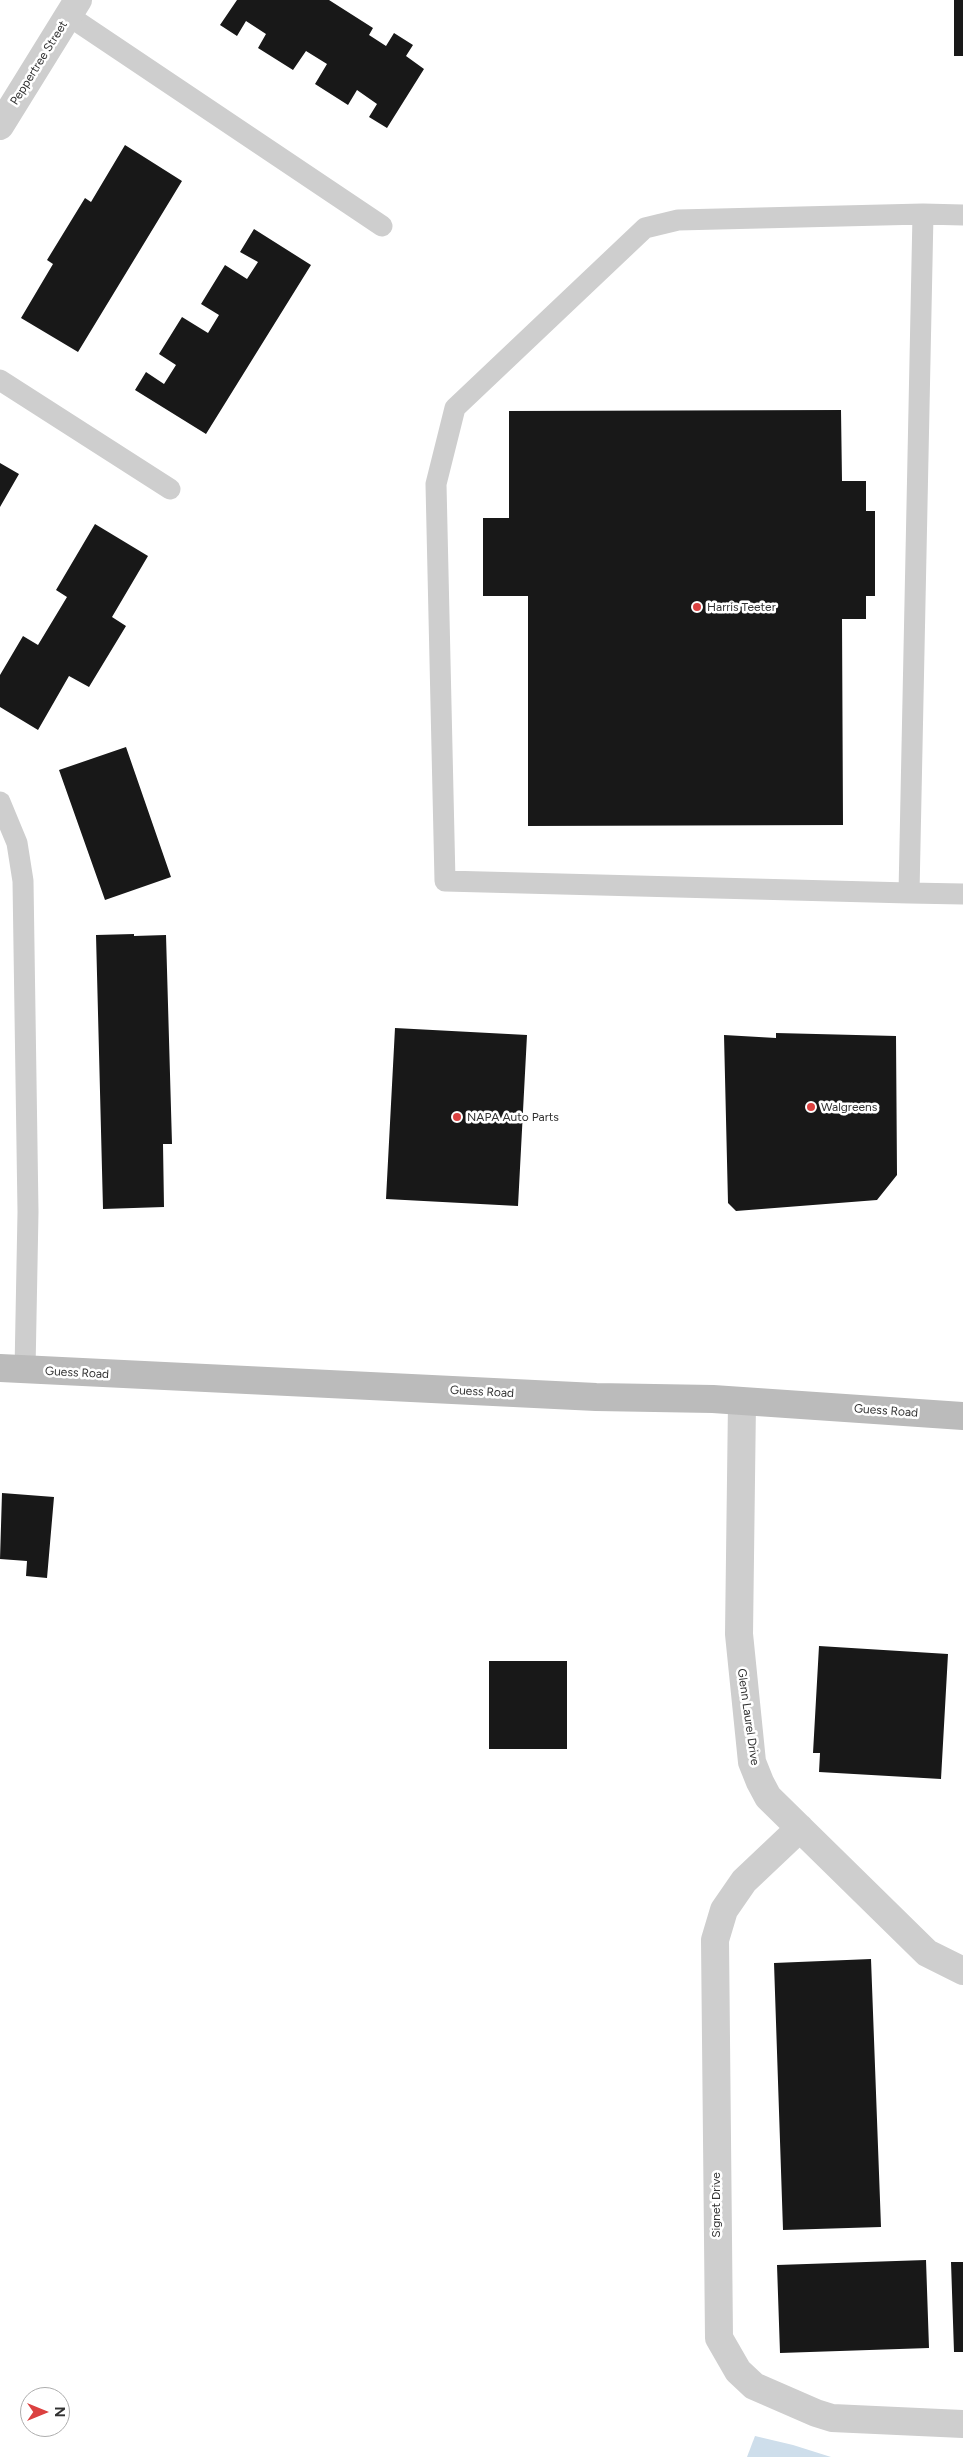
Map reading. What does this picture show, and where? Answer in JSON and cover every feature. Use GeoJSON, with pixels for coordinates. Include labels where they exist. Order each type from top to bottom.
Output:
{"type":"FeatureCollection","features":[{"type":"Feature","properties":{"kind":"main road","name":"Guess Road"},"geometry":{"type":"LineString","coordinates":[[13,1369],[596,1397],[742,1402],[963,1416]]}},
{"type":"Feature","properties":{"kind":"street","name":"Peppertree Street"},"geometry":{"type":"LineString","coordinates":[[0,126],[73,8]]}},
{"type":"Feature","properties":{"kind":"street","name":"Glenn Laurel Drive"},"geometry":{"type":"LineString","coordinates":[[742,1402],[739,1634],[752,1762],[768,1797],[927,1953],[963,1971]]}},
{"type":"Feature","properties":{"kind":"street","name":"Signet Drive"},"geometry":{"type":"LineString","coordinates":[[800,1828],[744,1881],[724,1910],[715,1940],[719,2338],[738,2371],[754,2386],[816,2413],[832,2418],[963,2424]]}},
{"type":"Feature","properties":{"kind":"lane"},"geometry":{"type":"LineString","coordinates":[[73,8],[382,226]]}},
{"type":"Feature","properties":{"kind":"lane"},"geometry":{"type":"LineString","coordinates":[[909,892],[923,214]]}},
{"type":"Feature","properties":{"kind":"lane"},"geometry":{"type":"LineString","coordinates":[[963,216],[923,214],[678,220],[645,228],[455,408],[436,484],[445,881],[963,894]]}},
{"type":"Feature","properties":{"kind":"lane"},"geometry":{"type":"LineString","coordinates":[[0,380],[170,489]]}},
{"type":"Feature","properties":{"kind":"lane"},"geometry":{"type":"LineString","coordinates":[[0,802],[17,843],[23,881],[28,1212],[13,1369]]}},
{"type":"Feature","properties":{"kind":"water"},"geometry":{"type":"Polygon","coordinates":[[[755,2436],[793,2445],[831,2457],[747,2457],[755,2436]]]}},
{"type":"Feature","properties":{"kind":"building"},"geometry":{"type":"Polygon","coordinates":[[[237,0],[329,0],[373,28],[369,35],[386,46],[394,33],[413,45],[406,56],[424,69],[387,128],[369,117],[377,104],[357,90],[348,105],[315,84],[327,64],[306,51],[293,70],[258,48],[266,34],[246,21],[237,36],[220,25],[237,0]]]}},
{"type":"Feature","properties":{"kind":"building"},"geometry":{"type":"Polygon","coordinates":[[[954,0],[963,0],[963,56],[954,56],[954,0]]]}},
{"type":"Feature","properties":{"kind":"building"},"geometry":{"type":"Polygon","coordinates":[[[125,145],[182,181],[78,352],[21,318],[53,264],[47,260],[85,198],[91,202],[125,145]]]}},
{"type":"Feature","properties":{"kind":"building"},"geometry":{"type":"Polygon","coordinates":[[[254,229],[311,265],[206,434],[135,390],[146,372],[164,384],[176,365],[159,354],[182,317],[208,333],[219,315],[201,304],[225,265],[247,279],[258,262],[240,252],[254,229]]]}},
{"type":"Feature","properties":{"kind":"building","name":"Harris Teeter"},"geometry":{"type":"Polygon","coordinates":[[[841,410],[842,481],[866,481],[866,511],[875,511],[875,596],[866,596],[866,619],[842,619],[843,825],[528,826],[528,596],[483,596],[483,518],[509,518],[509,411],[841,410]]]}},
{"type":"Feature","properties":{"kind":"building"},"geometry":{"type":"Polygon","coordinates":[[[0,463],[19,474],[0,507],[0,463]]]}},
{"type":"Feature","properties":{"kind":"building"},"geometry":{"type":"Polygon","coordinates":[[[95,524],[148,556],[112,617],[126,626],[89,687],[69,676],[38,730],[0,707],[0,675],[23,636],[38,645],[67,597],[56,590],[95,524]]]}},
{"type":"Feature","properties":{"kind":"building"},"geometry":{"type":"Polygon","coordinates":[[[126,747],[171,877],[105,900],[59,770],[126,747]]]}},
{"type":"Feature","properties":{"kind":"building"},"geometry":{"type":"Polygon","coordinates":[[[134,934],[134,936],[166,935],[172,1144],[163,1144],[164,1207],[103,1209],[96,935],[134,934]]]}},
{"type":"Feature","properties":{"kind":"building","name":"NAPA Auto Parts"},"geometry":{"type":"Polygon","coordinates":[[[395,1028],[527,1035],[518,1206],[386,1199],[395,1028]]]}},
{"type":"Feature","properties":{"kind":"building","name":"Walgreens"},"geometry":{"type":"Polygon","coordinates":[[[776,1033],[896,1036],[897,1175],[877,1200],[736,1211],[728,1203],[724,1035],[776,1038],[776,1033]]]}},
{"type":"Feature","properties":{"kind":"building"},"geometry":{"type":"Polygon","coordinates":[[[2,1493],[54,1497],[47,1578],[26,1576],[27,1561],[0,1559],[2,1493]]]}},
{"type":"Feature","properties":{"kind":"building"},"geometry":{"type":"Polygon","coordinates":[[[819,1646],[948,1654],[941,1779],[819,1772],[820,1753],[813,1753],[819,1646]]]}},
{"type":"Feature","properties":{"kind":"building"},"geometry":{"type":"Polygon","coordinates":[[[489,1661],[567,1661],[567,1749],[489,1749],[489,1661]]]}},
{"type":"Feature","properties":{"kind":"building"},"geometry":{"type":"Polygon","coordinates":[[[871,1959],[881,2227],[783,2230],[774,1963],[871,1959]]]}},
{"type":"Feature","properties":{"kind":"building"},"geometry":{"type":"Polygon","coordinates":[[[926,2260],[929,2348],[780,2353],[777,2265],[926,2260]]]}},
{"type":"Feature","properties":{"kind":"building"},"geometry":{"type":"Polygon","coordinates":[[[951,2262],[963,2262],[963,2352],[954,2352],[951,2262]]]}},
{"type":"Feature","properties":{"kind":"place","name":"Harris Teeter"},"geometry":{"type":"Point","coordinates":[697,607]}},
{"type":"Feature","properties":{"kind":"place","name":"Walgreens"},"geometry":{"type":"Point","coordinates":[811,1107]}},
{"type":"Feature","properties":{"kind":"place","name":"NAPA Auto Parts"},"geometry":{"type":"Point","coordinates":[457,1117]}}]}
